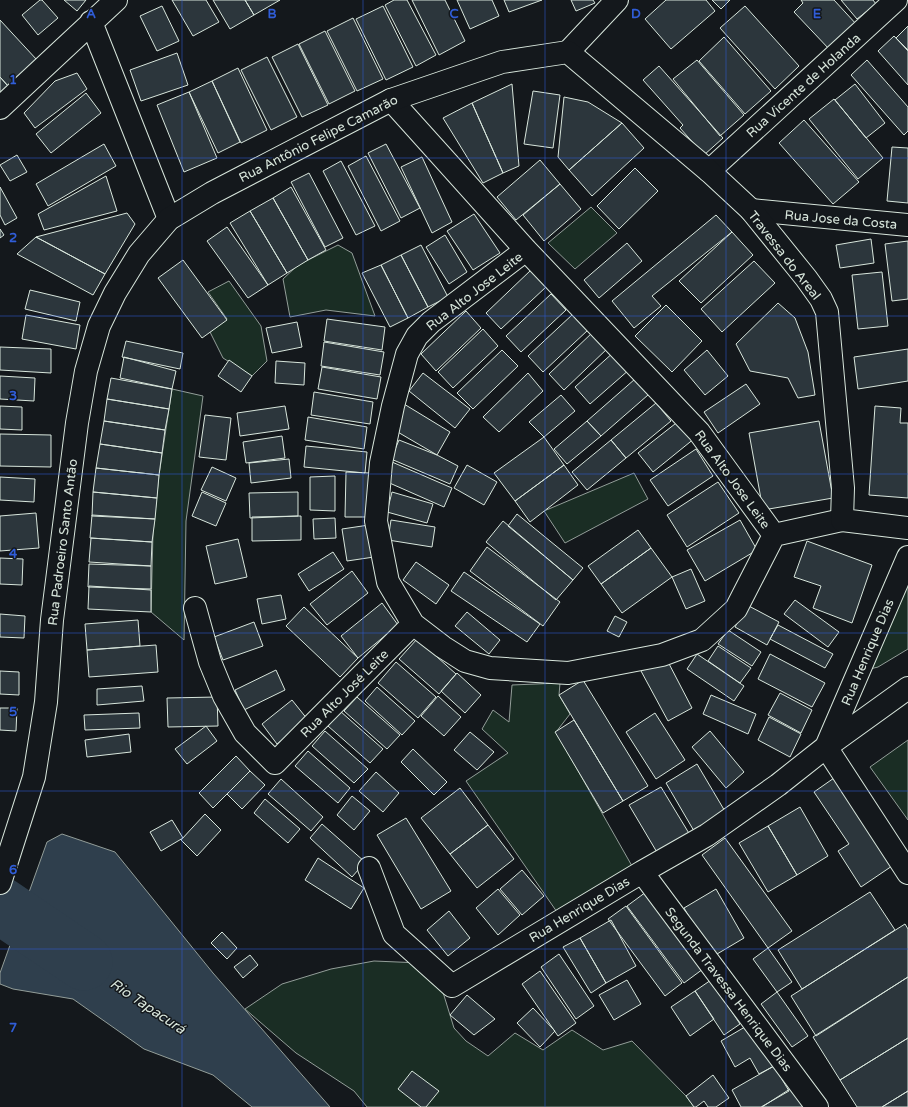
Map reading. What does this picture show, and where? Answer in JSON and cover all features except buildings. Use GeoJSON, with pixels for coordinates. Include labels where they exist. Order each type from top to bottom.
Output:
{"type":"FeatureCollection","features":[{"type":"Feature","properties":{"kind":"street"},"geometry":{"type":"LineString","coordinates":[[0,108],[116,0]]}},
{"type":"Feature","properties":{"kind":"street"},"geometry":{"type":"LineString","coordinates":[[568,52],[617,0]]}},
{"type":"Feature","properties":{"kind":"street","name":"Rua Vicente de Holanda"},"geometry":{"type":"LineString","coordinates":[[709,171],[896,0]]}},
{"type":"Feature","properties":{"kind":"street"},"geometry":{"type":"LineString","coordinates":[[91,22],[169,219]]}},
{"type":"Feature","properties":{"kind":"street","name":"Rua Antônio Felipe Camarão"},"geometry":{"type":"LineString","coordinates":[[169,219],[212,193],[391,100],[502,62],[568,52]]}},
{"type":"Feature","properties":{"kind":"street","name":"Travessa do Areal"},"geometry":{"type":"LineString","coordinates":[[568,52],[709,171],[751,210],[821,299],[827,312],[843,488],[842,520]]}},
{"type":"Feature","properties":{"kind":"street","name":"Rua Alto Jose Leite"},"geometry":{"type":"LineString","coordinates":[[391,100],[526,250],[700,432],[774,535]]}},
{"type":"Feature","properties":{"kind":"street","name":"Rua Jose da Costa"},"geometry":{"type":"LineString","coordinates":[[751,210],[908,225]]}},
{"type":"Feature","properties":{"kind":"street","name":"Rua Padroeiro Santo Antão"},"geometry":{"type":"LineString","coordinates":[[0,883],[34,777],[46,702],[52,620],[77,423],[86,371],[99,326],[116,293],[139,254],[169,219]]}},
{"type":"Feature","properties":{"kind":"street","name":"Rua Alto Jose Leite"},"geometry":{"type":"LineString","coordinates":[[526,250],[431,322],[417,336],[407,354],[393,406],[381,463],[376,521],[388,582],[413,624],[443,648],[465,661],[490,668],[568,673],[662,654],[702,640],[736,609],[774,535]]}},
{"type":"Feature","properties":{"kind":"street"},"geometry":{"type":"LineString","coordinates":[[842,520],[908,528]]}},
{"type":"Feature","properties":{"kind":"street","name":"Rua Alto Jose Leite"},"geometry":{"type":"LineString","coordinates":[[774,535],[842,520]]}},
{"type":"Feature","properties":{"kind":"street","name":"Rua Henrique Dias"},"geometry":{"type":"LineString","coordinates":[[826,747],[908,557]]}},
{"type":"Feature","properties":{"kind":"street","name":"Rua Alto José Leite"},"geometry":{"type":"LineString","coordinates":[[195,608],[210,662],[224,696],[245,733],[276,763],[413,624]]}},
{"type":"Feature","properties":{"kind":"street","name":"Rua Henrique Dias"},"geometry":{"type":"LineString","coordinates":[[369,868],[394,934],[452,986],[642,872],[707,835],[778,785],[826,747],[908,688]]}},
{"type":"Feature","properties":{"kind":"street"},"geometry":{"type":"LineString","coordinates":[[826,747],[908,873]]}},
{"type":"Feature","properties":{"kind":"street","name":"Segunda Travessa Henrique Dias"},"geometry":{"type":"LineString","coordinates":[[642,872],[817,1107]]}},
{"type":"Feature","properties":{"kind":"green space"},"geometry":{"type":"Polygon","coordinates":[[[591,207],[617,233],[575,269],[548,243],[591,207]]]}},
{"type":"Feature","properties":{"kind":"green space"},"geometry":{"type":"Polygon","coordinates":[[[338,245],[352,253],[375,316],[326,310],[290,317],[283,279],[298,265],[338,245]]]}},
{"type":"Feature","properties":{"kind":"green space"},"geometry":{"type":"Polygon","coordinates":[[[229,281],[261,326],[267,361],[252,376],[223,358],[210,332],[227,319],[208,292],[229,281]]]}},
{"type":"Feature","properties":{"kind":"green space"},"geometry":{"type":"Polygon","coordinates":[[[172,389],[203,396],[186,521],[184,640],[151,612],[153,533],[159,475],[172,389]]]}},
{"type":"Feature","properties":{"kind":"green space"},"geometry":{"type":"Polygon","coordinates":[[[634,473],[648,499],[565,543],[544,511],[634,473]]]}},
{"type":"Feature","properties":{"kind":"green space"},"geometry":{"type":"Polygon","coordinates":[[[904,583],[908,586],[908,649],[878,667],[866,670],[904,583]]]}},
{"type":"Feature","properties":{"kind":"green space"},"geometry":{"type":"Polygon","coordinates":[[[560,683],[559,695],[570,714],[556,732],[632,866],[557,912],[466,781],[508,753],[482,729],[493,710],[509,722],[512,685],[560,683]]]}},
{"type":"Feature","properties":{"kind":"green space"},"geometry":{"type":"Polygon","coordinates":[[[908,740],[908,820],[870,767],[908,740]]]}},
{"type":"Feature","properties":{"kind":"green space"},"geometry":{"type":"Polygon","coordinates":[[[374,961],[421,963],[438,976],[454,1028],[466,1041],[488,1056],[515,1033],[543,1050],[572,1030],[603,1050],[632,1041],[686,1096],[694,1107],[367,1107],[354,1091],[296,1053],[245,1009],[282,984],[331,969],[374,961]]]}},
{"type":"Feature","properties":{"kind":"water"},"geometry":{"type":"Polygon","coordinates":[[[62,834],[115,852],[213,973],[330,1107],[252,1107],[213,1075],[144,1049],[73,999],[13,989],[0,984],[0,973],[47,842],[62,834]]]}},
{"type":"Feature","properties":{"kind":"waterway","name":"Rio Tapacurá"},"geometry":{"type":"LineString","coordinates":[[0,905],[84,962]]}}]}
